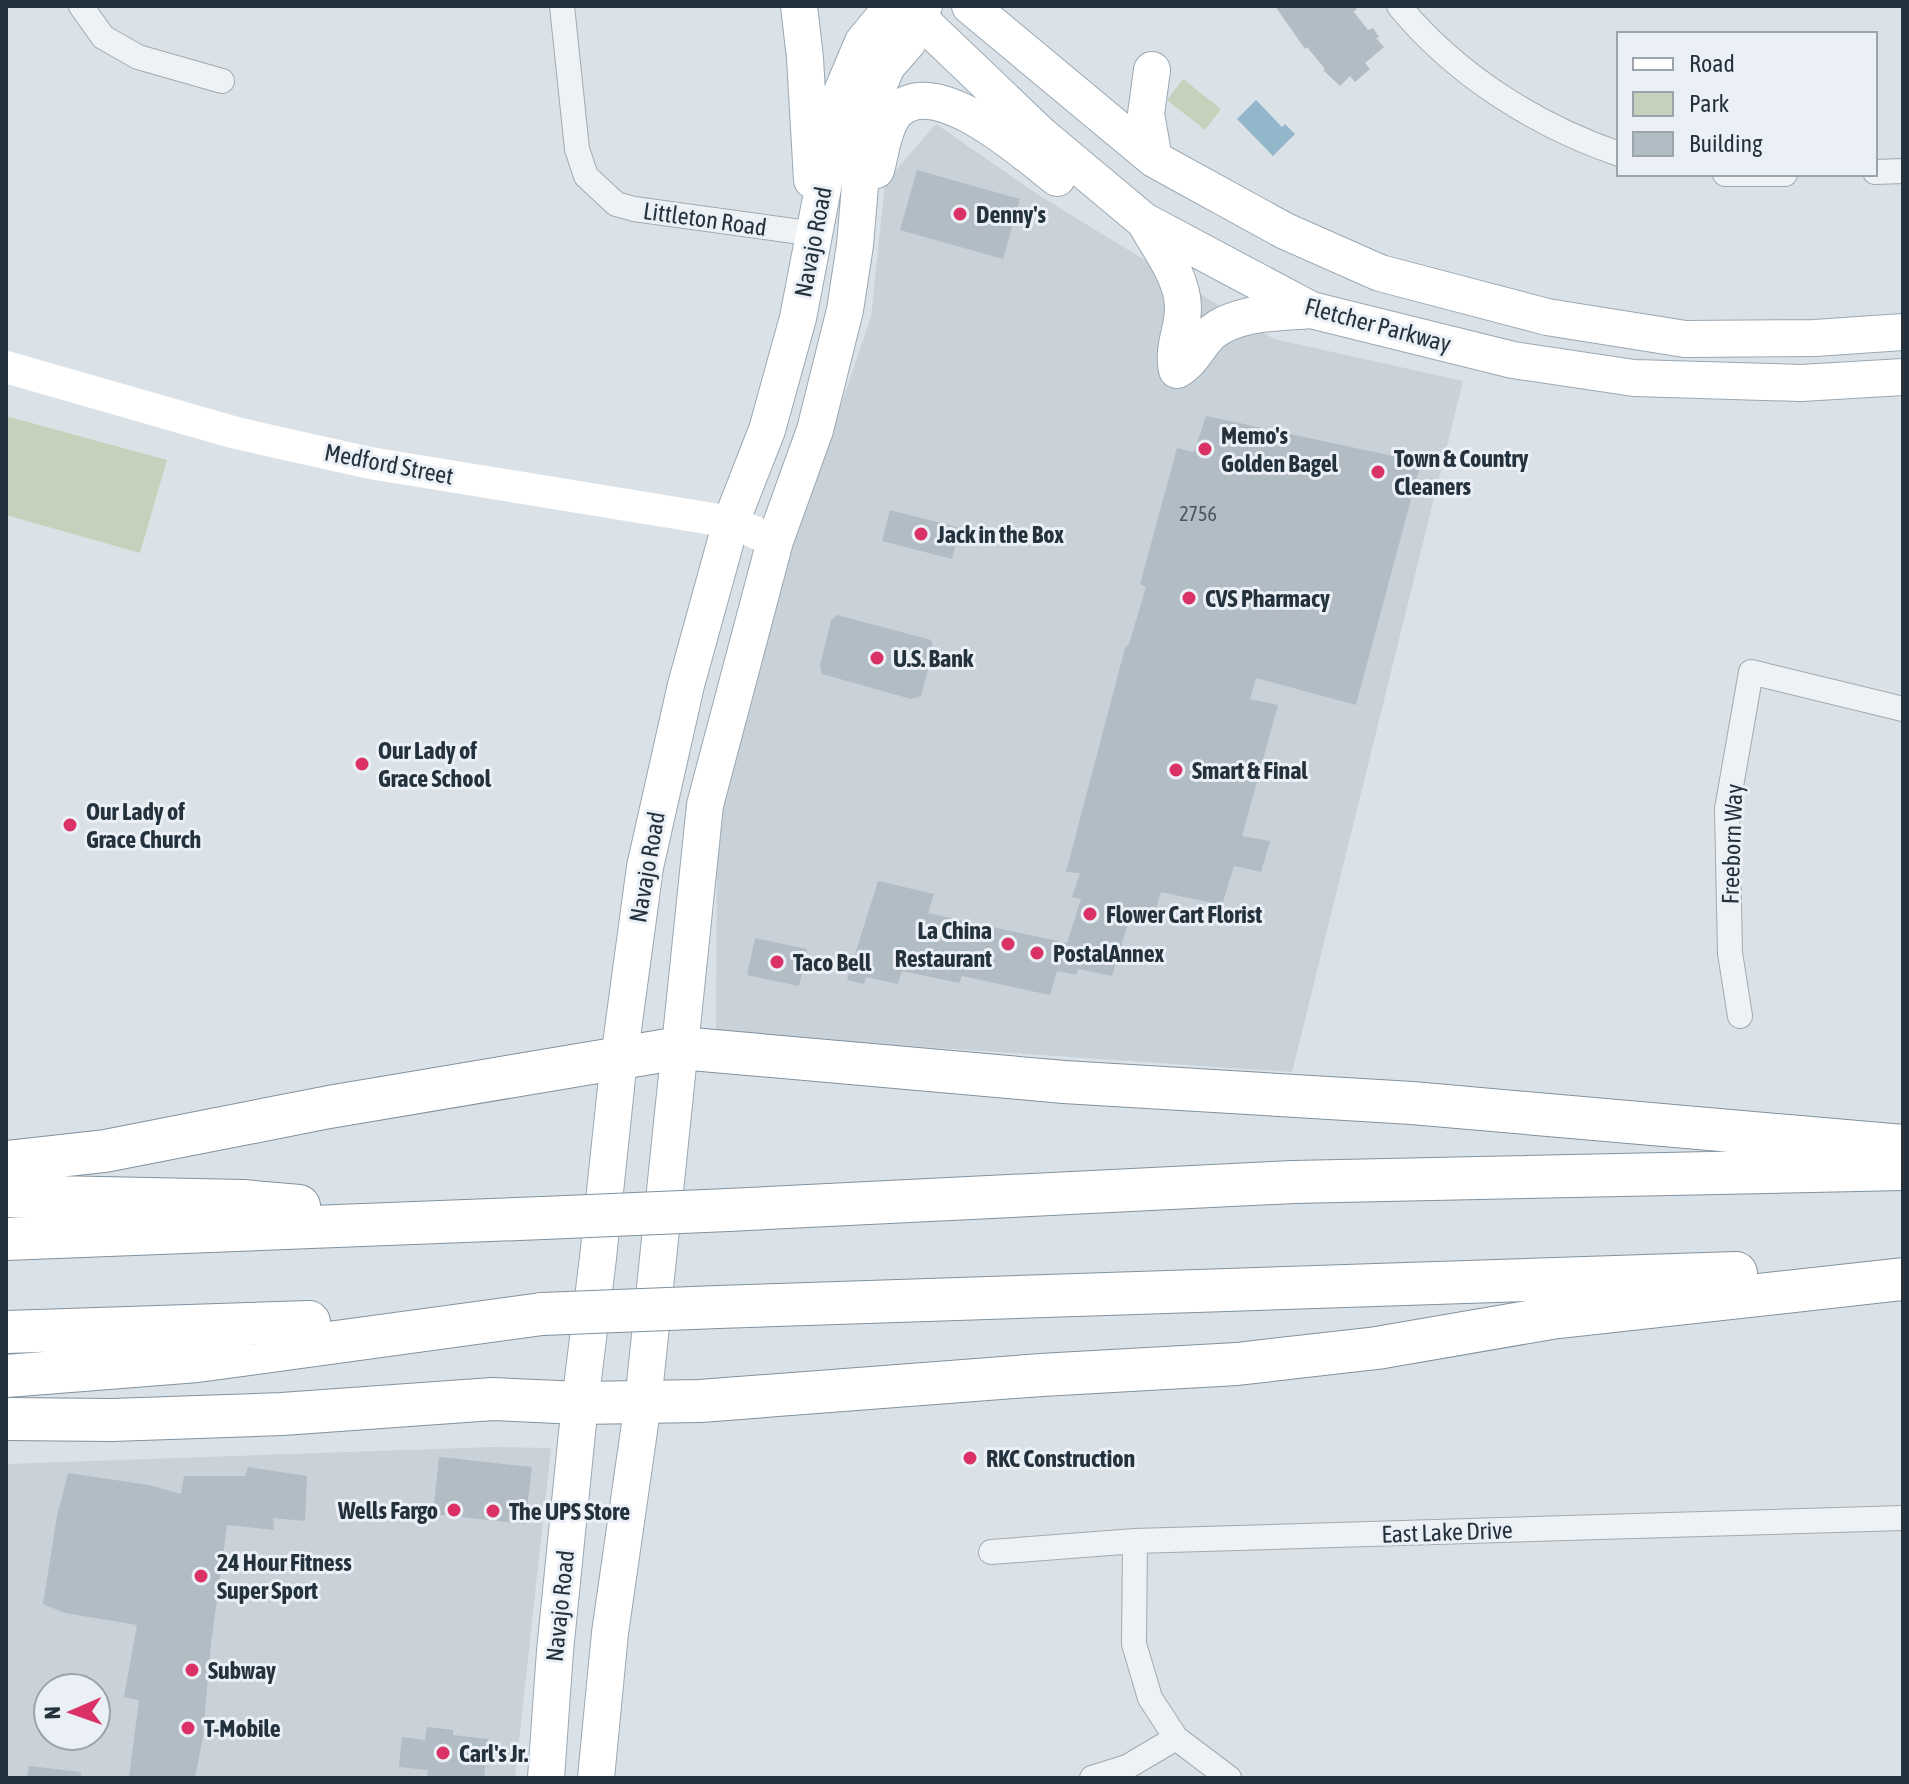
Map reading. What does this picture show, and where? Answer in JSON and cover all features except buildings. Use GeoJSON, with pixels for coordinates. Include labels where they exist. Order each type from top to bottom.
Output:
{"type":"FeatureCollection","features":[{"type":"Feature","properties":{"kind":"highway"},"geometry":{"type":"LineString","coordinates":[[6,1162],[105,1151],[329,1107],[680,1048],[1064,1082],[1412,1103],[1903,1146]]}},
{"type":"Feature","properties":{"kind":"highway"},"geometry":{"type":"LineString","coordinates":[[6,1239],[728,1210],[1293,1182],[1903,1169]]}},
{"type":"Feature","properties":{"kind":"highway"},"geometry":{"type":"LineString","coordinates":[[6,1196],[243,1201],[476,1221]]}},
{"type":"Feature","properties":{"kind":"highway"},"geometry":{"type":"LineString","coordinates":[[6,1332],[1903,1268]]}},
{"type":"Feature","properties":{"kind":"highway"},"geometry":{"type":"LineString","coordinates":[[6,1419],[112,1420],[282,1414],[493,1399],[643,1403],[1237,1364],[1377,1348],[1551,1318],[1903,1279]]}},
{"type":"Feature","properties":{"kind":"highway"},"geometry":{"type":"LineString","coordinates":[[6,1376],[197,1361],[542,1314]]}},
{"type":"Feature","properties":{"kind":"main road"},"geometry":{"type":"LineString","coordinates":[[799,6],[815,234]]}},
{"type":"Feature","properties":{"kind":"main road"},"geometry":{"type":"LineString","coordinates":[[970,6],[1154,159],[1285,231],[1380,273],[1547,317],[1685,339],[1815,338],[1903,332]]}},
{"type":"Feature","properties":{"kind":"main road","name":"Navajo Road"},"geometry":{"type":"LineString","coordinates":[[546,1778],[555,1651],[580,1403],[619,1059],[645,867],[686,685],[731,522],[767,430],[798,318],[841,94],[863,42],[882,19],[914,9],[908,42],[887,66],[866,115],[855,245],[845,310],[815,430],[775,541],[705,805],[643,1403],[610,1633],[596,1778]]}},
{"type":"Feature","properties":{"kind":"main road","name":"Fletcher Parkway"},"geometry":{"type":"LineString","coordinates":[[914,9],[1040,134],[1144,221],[1311,310],[1513,360],[1634,378],[1801,383],[1903,377]]}},
{"type":"Feature","properties":{"kind":"main road"},"geometry":{"type":"LineString","coordinates":[[1152,70],[1146,114],[1154,159]]}},
{"type":"Feature","properties":{"kind":"main road"},"geometry":{"type":"LineString","coordinates":[[855,245],[888,126],[896,112],[908,104],[922,101],[949,106],[990,126],[1072,190],[1144,221],[1174,272],[1180,290],[1183,305],[1175,347],[1177,370],[1188,363],[1204,340],[1226,323],[1311,310]]}},
{"type":"Feature","properties":{"kind":"street"},"geometry":{"type":"LineString","coordinates":[[81,6],[103,37],[138,57],[222,81]]}},
{"type":"Feature","properties":{"kind":"street","name":"Littleton Road"},"geometry":{"type":"LineString","coordinates":[[562,6],[577,149],[586,176],[616,204],[815,234]]}},
{"type":"Feature","properties":{"kind":"street"},"geometry":{"type":"LineString","coordinates":[[1399,6],[1454,61],[1508,101],[1568,134],[1617,153]]}},
{"type":"Feature","properties":{"kind":"street"},"geometry":{"type":"LineString","coordinates":[[1877,172],[1903,171]]}},
{"type":"Feature","properties":{"kind":"street","name":"Medford Street"},"geometry":{"type":"LineString","coordinates":[[6,367],[236,433],[370,463],[731,522],[775,541]]}},
{"type":"Feature","properties":{"kind":"street","name":"Freeborn Way"},"geometry":{"type":"LineString","coordinates":[[1740,1016],[1730,953],[1727,809],[1751,672],[1903,709]]}},
{"type":"Feature","properties":{"kind":"street","name":"East Lake Drive"},"geometry":{"type":"LineString","coordinates":[[991,1552],[1135,1541],[1903,1518]]}},
{"type":"Feature","properties":{"kind":"street"},"geometry":{"type":"LineString","coordinates":[[1135,1541],[1134,1644],[1150,1698],[1176,1738],[1229,1778]]}},
{"type":"Feature","properties":{"kind":"street"},"geometry":{"type":"LineString","coordinates":[[1092,1778],[1127,1767],[1176,1738]]}},
{"type":"Feature","properties":{"kind":"shaded area"},"geometry":{"type":"Polygon","coordinates":[[[936,124],[1040,196],[1274,339],[1463,381],[1292,1072],[716,1033],[717,824],[759,647],[871,317],[885,183],[936,124]]]}},
{"type":"Feature","properties":{"kind":"shaded area"},"geometry":{"type":"Polygon","coordinates":[[[493,1447],[551,1448],[515,1778],[6,1778],[6,1464],[493,1447]]]}},
{"type":"Feature","properties":{"kind":"green space"},"geometry":{"type":"Polygon","coordinates":[[[1183,79],[1221,109],[1205,130],[1167,100],[1183,79]]]}},
{"type":"Feature","properties":{"kind":"green space"},"geometry":{"type":"Polygon","coordinates":[[[6,416],[167,460],[140,553],[6,515],[6,416]]]}},
{"type":"Feature","properties":{"kind":"water"},"geometry":{"type":"Polygon","coordinates":[[[1256,100],[1282,127],[1285,124],[1295,134],[1273,156],[1237,119],[1256,100]]]}},
{"type":"Feature","properties":{"kind":"place","name":"Denny's"},"geometry":{"type":"Point","coordinates":[960,214]}},
{"type":"Feature","properties":{"kind":"place","name":"Memo's Golden Bagel"},"geometry":{"type":"Point","coordinates":[1205,449]}},
{"type":"Feature","properties":{"kind":"place","name":"Town & Country Cleaners"},"geometry":{"type":"Point","coordinates":[1378,472]}},
{"type":"Feature","properties":{"kind":"place","name":"Jack in the Box"},"geometry":{"type":"Point","coordinates":[921,534]}},
{"type":"Feature","properties":{"kind":"place","name":"CVS Pharmacy"},"geometry":{"type":"Point","coordinates":[1189,598]}},
{"type":"Feature","properties":{"kind":"place","name":"U.S. Bank"},"geometry":{"type":"Point","coordinates":[877,658]}},
{"type":"Feature","properties":{"kind":"place","name":"Our Lady of Grace School"},"geometry":{"type":"Point","coordinates":[362,764]}},
{"type":"Feature","properties":{"kind":"place","name":"Smart & Final"},"geometry":{"type":"Point","coordinates":[1176,770]}},
{"type":"Feature","properties":{"kind":"place","name":"Our Lady of Grace Church"},"geometry":{"type":"Point","coordinates":[70,825]}},
{"type":"Feature","properties":{"kind":"place","name":"Flower Cart Florist"},"geometry":{"type":"Point","coordinates":[1090,914]}},
{"type":"Feature","properties":{"kind":"place","name":"La China Restaurant"},"geometry":{"type":"Point","coordinates":[1008,944]}},
{"type":"Feature","properties":{"kind":"place","name":"PostalAnnex"},"geometry":{"type":"Point","coordinates":[1037,953]}},
{"type":"Feature","properties":{"kind":"place","name":"Taco Bell"},"geometry":{"type":"Point","coordinates":[777,962]}},
{"type":"Feature","properties":{"kind":"place","name":"RKC Construction"},"geometry":{"type":"Point","coordinates":[970,1458]}},
{"type":"Feature","properties":{"kind":"place","name":"Wells Fargo"},"geometry":{"type":"Point","coordinates":[454,1510]}},
{"type":"Feature","properties":{"kind":"place","name":"The UPS Store"},"geometry":{"type":"Point","coordinates":[493,1511]}},
{"type":"Feature","properties":{"kind":"place","name":"24 Hour Fitness Super Sport"},"geometry":{"type":"Point","coordinates":[201,1576]}},
{"type":"Feature","properties":{"kind":"place","name":"Subway"},"geometry":{"type":"Point","coordinates":[192,1670]}},
{"type":"Feature","properties":{"kind":"place","name":"T-Mobile"},"geometry":{"type":"Point","coordinates":[188,1728]}},
{"type":"Feature","properties":{"kind":"place","name":"Carl's Jr."},"geometry":{"type":"Point","coordinates":[443,1753]}}]}
